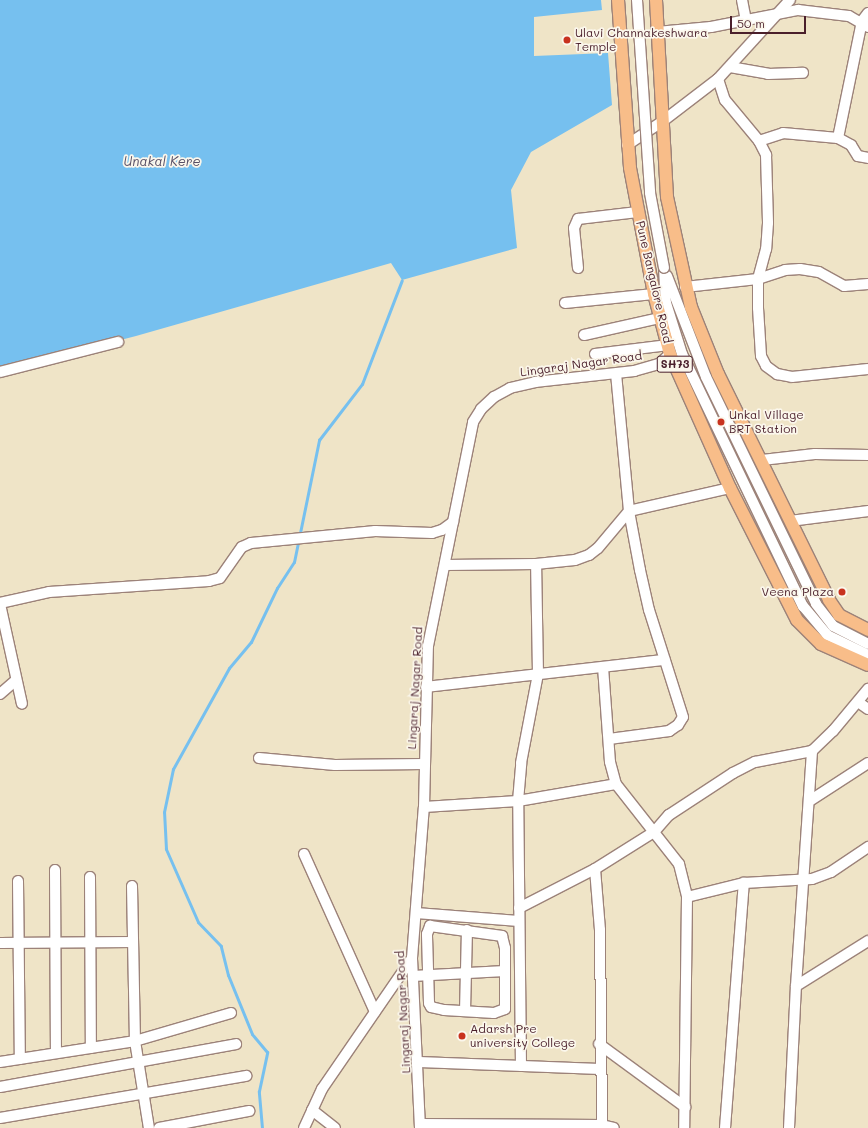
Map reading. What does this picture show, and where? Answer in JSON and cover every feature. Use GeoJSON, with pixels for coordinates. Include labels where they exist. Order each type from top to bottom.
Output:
{"type":"FeatureCollection","features":[{"type":"Feature","properties":{"kind":"main road","name":"Pune Bangalore Road"},"geometry":{"type":"LineString","coordinates":[[618,0],[627,145],[654,294],[669,350],[730,488],[797,620],[821,644],[868,665]]}},
{"type":"Feature","properties":{"kind":"main road","name":"SH73"},"geometry":{"type":"LineString","coordinates":[[656,0],[667,197],[685,287],[718,374],[762,460],[790,521],[839,615],[868,630]]}},
{"type":"Feature","properties":{"kind":"street"},"geometry":{"type":"LineString","coordinates":[[637,0],[650,193],[664,268],[666,303],[682,354],[803,606],[827,635],[868,655]]}},
{"type":"Feature","properties":{"kind":"street"},"geometry":{"type":"LineString","coordinates":[[742,0],[746,21]]}},
{"type":"Feature","properties":{"kind":"street"},"geometry":{"type":"LineString","coordinates":[[627,145],[663,121],[718,79],[790,0]]}},
{"type":"Feature","properties":{"kind":"street"},"geometry":{"type":"LineString","coordinates":[[657,32],[711,27],[779,13],[819,11],[849,16],[866,21],[838,138]]}},
{"type":"Feature","properties":{"kind":"street"},"geometry":{"type":"LineString","coordinates":[[730,67],[768,74],[802,73]]}},
{"type":"Feature","properties":{"kind":"street"},"geometry":{"type":"LineString","coordinates":[[718,79],[725,100],[759,141],[767,167],[768,223],[766,249],[758,279],[761,356],[766,366],[777,374],[792,377],[868,369]]}},
{"type":"Feature","properties":{"kind":"street"},"geometry":{"type":"LineString","coordinates":[[759,141],[783,133],[838,138],[851,144],[858,156],[868,158]]}},
{"type":"Feature","properties":{"kind":"street"},"geometry":{"type":"LineString","coordinates":[[578,268],[574,228],[578,219],[638,212]]}},
{"type":"Feature","properties":{"kind":"street"},"geometry":{"type":"LineString","coordinates":[[664,268],[706,377],[816,604],[833,626],[868,644]]}},
{"type":"Feature","properties":{"kind":"street"},"geometry":{"type":"LineString","coordinates":[[685,287],[758,279],[785,270],[800,269],[819,272],[844,286],[868,284]]}},
{"type":"Feature","properties":{"kind":"street"},"geometry":{"type":"LineString","coordinates":[[565,303],[654,294]]}},
{"type":"Feature","properties":{"kind":"street"},"geometry":{"type":"LineString","coordinates":[[584,335],[660,318]]}},
{"type":"Feature","properties":{"kind":"street"},"geometry":{"type":"LineString","coordinates":[[0,372],[118,342]]}},
{"type":"Feature","properties":{"kind":"street"},"geometry":{"type":"LineString","coordinates":[[595,354],[669,350]]}},
{"type":"Feature","properties":{"kind":"street","name":"Lingaraj Nagar Road"},"geometry":{"type":"LineString","coordinates":[[420,1126],[419,1062],[412,958],[424,807],[426,687],[429,638],[473,422],[481,409],[494,397],[510,388],[535,382],[616,374],[650,368],[669,350]]}},
{"type":"Feature","properties":{"kind":"street"},"geometry":{"type":"LineString","coordinates":[[609,740],[669,731],[682,721],[683,712],[664,660],[649,610],[630,512],[616,374]]}},
{"type":"Feature","properties":{"kind":"street"},"geometry":{"type":"LineString","coordinates":[[762,460],[815,454],[868,455]]}},
{"type":"Feature","properties":{"kind":"street"},"geometry":{"type":"LineString","coordinates":[[445,565],[536,564],[575,560],[589,555],[606,540],[630,512],[730,488]]}},
{"type":"Feature","properties":{"kind":"street"},"geometry":{"type":"LineString","coordinates":[[790,521],[868,510]]}},
{"type":"Feature","properties":{"kind":"street"},"geometry":{"type":"LineString","coordinates":[[22,704],[16,680],[5,649],[0,603],[49,592],[209,581],[220,578],[242,547],[251,543],[290,539],[309,539],[375,531],[432,533],[442,530],[453,522]]}},
{"type":"Feature","properties":{"kind":"street"},"geometry":{"type":"LineString","coordinates":[[521,1066],[518,801],[521,763],[538,674],[536,564]]}},
{"type":"Feature","properties":{"kind":"street"},"geometry":{"type":"LineString","coordinates":[[426,687],[664,660]]}},
{"type":"Feature","properties":{"kind":"street"},"geometry":{"type":"LineString","coordinates":[[603,668],[610,762],[616,784],[679,864],[687,897],[684,1128]]}},
{"type":"Feature","properties":{"kind":"street"},"geometry":{"type":"LineString","coordinates":[[0,694],[16,680]]}},
{"type":"Feature","properties":{"kind":"street"},"geometry":{"type":"LineString","coordinates":[[519,908],[595,869],[654,832],[670,815],[733,773],[755,762],[812,751],[858,702],[868,689]]}},
{"type":"Feature","properties":{"kind":"street"},"geometry":{"type":"LineString","coordinates":[[858,702],[868,709]]}},
{"type":"Feature","properties":{"kind":"street"},"geometry":{"type":"LineString","coordinates":[[789,1128],[796,986],[811,800],[812,751]]}},
{"type":"Feature","properties":{"kind":"street"},"geometry":{"type":"LineString","coordinates":[[259,758],[335,765],[424,764]]}},
{"type":"Feature","properties":{"kind":"street"},"geometry":{"type":"LineString","coordinates":[[811,800],[868,763]]}},
{"type":"Feature","properties":{"kind":"street"},"geometry":{"type":"LineString","coordinates":[[424,807],[518,801],[616,784]]}},
{"type":"Feature","properties":{"kind":"street"},"geometry":{"type":"LineString","coordinates":[[687,897],[744,883],[805,880],[831,872],[868,847]]}},
{"type":"Feature","properties":{"kind":"street"},"geometry":{"type":"LineString","coordinates":[[304,854],[375,1012]]}},
{"type":"Feature","properties":{"kind":"street"},"geometry":{"type":"LineString","coordinates":[[595,869],[600,930],[600,1069],[602,1126]]}},
{"type":"Feature","properties":{"kind":"street"},"geometry":{"type":"LineString","coordinates":[[55,870],[56,1053]]}},
{"type":"Feature","properties":{"kind":"street"},"geometry":{"type":"LineString","coordinates":[[90,877],[91,1048]]}},
{"type":"Feature","properties":{"kind":"street"},"geometry":{"type":"LineString","coordinates":[[18,881],[20,1059]]}},
{"type":"Feature","properties":{"kind":"street"},"geometry":{"type":"LineString","coordinates":[[725,1128],[744,883]]}},
{"type":"Feature","properties":{"kind":"street"},"geometry":{"type":"LineString","coordinates":[[132,886],[136,1041],[138,1063],[149,1128]]}},
{"type":"Feature","properties":{"kind":"street"},"geometry":{"type":"LineString","coordinates":[[416,913],[519,921]]}},
{"type":"Feature","properties":{"kind":"street"},"geometry":{"type":"LineString","coordinates":[[430,926],[437,926],[467,930],[502,936],[505,971],[505,1009],[494,1013],[431,1007],[428,974],[427,929],[430,926]]}},
{"type":"Feature","properties":{"kind":"street"},"geometry":{"type":"LineString","coordinates":[[465,1011],[467,930]]}},
{"type":"Feature","properties":{"kind":"street"},"geometry":{"type":"LineString","coordinates":[[796,986],[868,941]]}},
{"type":"Feature","properties":{"kind":"street"},"geometry":{"type":"LineString","coordinates":[[0,943],[133,942]]}},
{"type":"Feature","properties":{"kind":"street"},"geometry":{"type":"LineString","coordinates":[[304,1128],[322,1089],[412,958]]}},
{"type":"Feature","properties":{"kind":"street"},"geometry":{"type":"LineString","coordinates":[[413,976],[505,971]]}},
{"type":"Feature","properties":{"kind":"street"},"geometry":{"type":"LineString","coordinates":[[0,1062],[136,1041],[232,1013]]}},
{"type":"Feature","properties":{"kind":"street"},"geometry":{"type":"LineString","coordinates":[[0,1087],[236,1044]]}},
{"type":"Feature","properties":{"kind":"street"},"geometry":{"type":"LineString","coordinates":[[600,1044],[685,1107]]}},
{"type":"Feature","properties":{"kind":"street"},"geometry":{"type":"LineString","coordinates":[[419,1062],[600,1069]]}},
{"type":"Feature","properties":{"kind":"street"},"geometry":{"type":"LineString","coordinates":[[0,1118],[246,1076]]}},
{"type":"Feature","properties":{"kind":"street"},"geometry":{"type":"LineString","coordinates":[[312,1110],[335,1128]]}},
{"type":"Feature","properties":{"kind":"street"},"geometry":{"type":"LineString","coordinates":[[159,1128],[249,1111]]}},
{"type":"Feature","properties":{"kind":"street"},"geometry":{"type":"LineString","coordinates":[[420,1126],[602,1126],[614,1128]]}},
{"type":"Feature","properties":{"kind":"water","name":"Unakal Kere"},"geometry":{"type":"Polygon","coordinates":[[[0,0],[601,0],[602,10],[534,17],[534,56],[608,53],[612,105],[531,152],[511,190],[517,248],[402,280],[391,263],[136,336],[0,371],[0,0]]]}},
{"type":"Feature","properties":{"kind":"building","name":"Unkal Village BRT Station"},"geometry":{"type":"Polygon","coordinates":[[[710,390],[740,451],[730,454],[702,393],[710,390]]]}},
{"type":"Feature","properties":{"kind":"waterway"},"geometry":{"type":"LineString","coordinates":[[262,1128],[259,1091],[267,1052],[252,1034],[228,975],[221,946],[198,922],[166,849],[164,812],[173,769],[229,668],[251,642],[277,588],[294,562],[319,440],[362,384],[402,280]]}},
{"type":"Feature","properties":{"kind":"place","name":"Ulavi Channakeshwara Temple"},"geometry":{"type":"Point","coordinates":[567,40]}},
{"type":"Feature","properties":{"kind":"place","name":"Unkal Village BRT Station"},"geometry":{"type":"Point","coordinates":[721,422]}},
{"type":"Feature","properties":{"kind":"place","name":"Veena Plaza"},"geometry":{"type":"Point","coordinates":[842,592]}},
{"type":"Feature","properties":{"kind":"place","name":"Adarsh Pre university College"},"geometry":{"type":"Point","coordinates":[462,1036]}}]}
